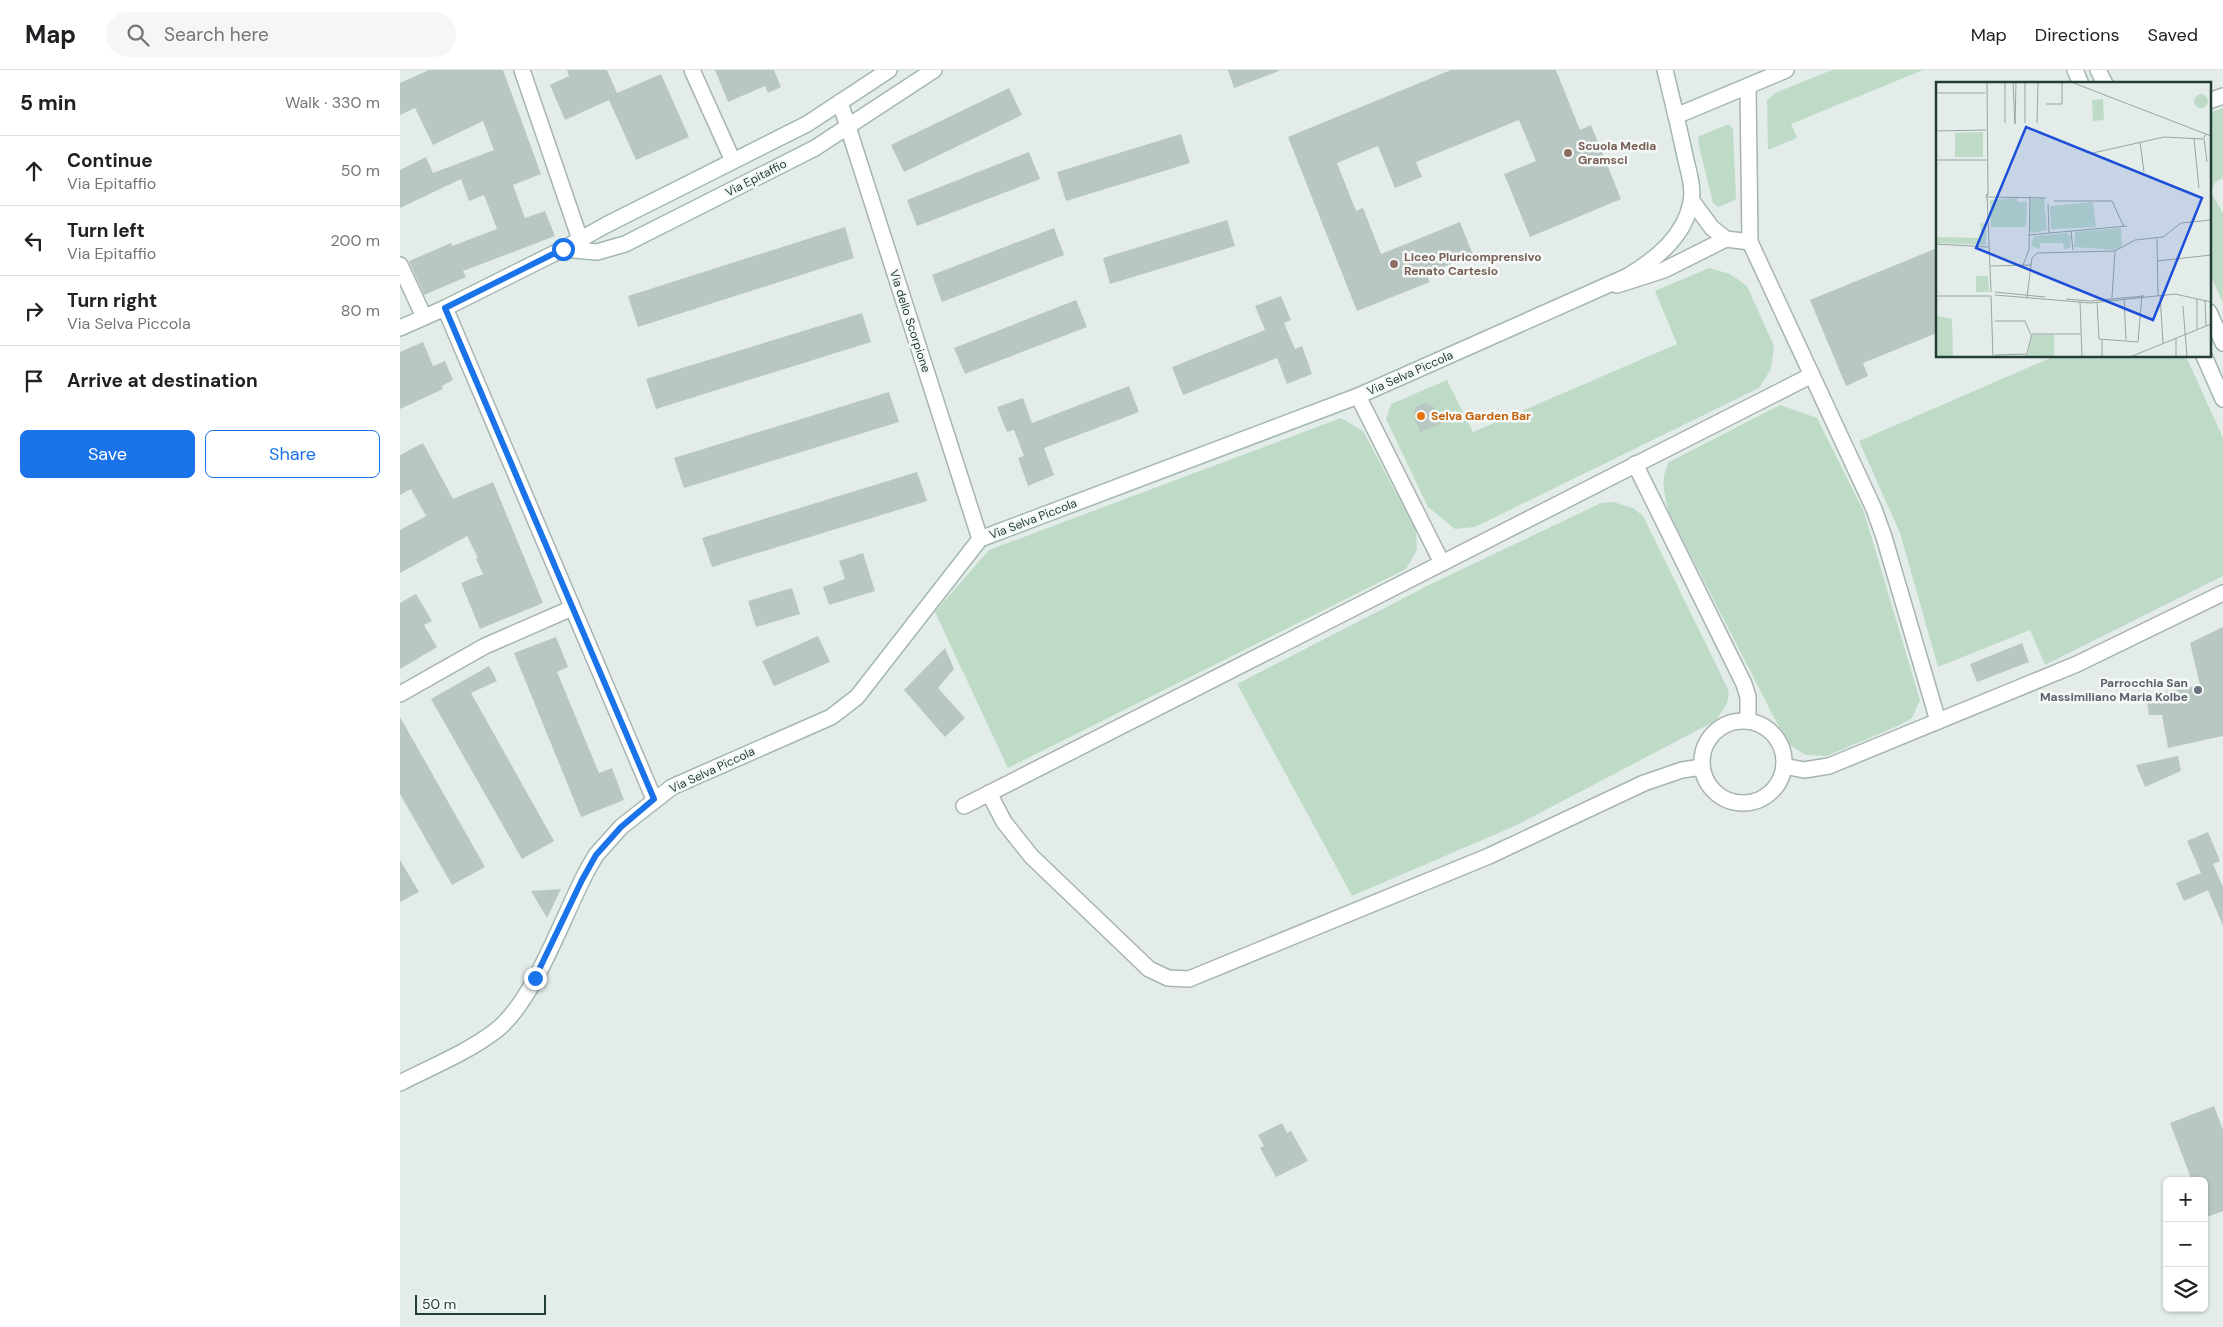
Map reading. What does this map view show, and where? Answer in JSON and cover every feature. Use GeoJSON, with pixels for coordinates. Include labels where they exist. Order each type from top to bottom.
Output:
{"type":"FeatureCollection","features":[{"type":"Feature","properties":{"kind":"street"},"geometry":{"type":"LineString","coordinates":[[522,70],[582,245]]}},
{"type":"Feature","properties":{"kind":"street"},"geometry":{"type":"LineString","coordinates":[[692,70],[733,161]]}},
{"type":"Feature","properties":{"kind":"street","name":"Via Epitaffio"},"geometry":{"type":"LineString","coordinates":[[400,328],[445,308],[563,249],[582,245],[733,161],[807,124],[889,70]]}},
{"type":"Feature","properties":{"kind":"street","name":"Via Epitaffio"},"geometry":{"type":"LineString","coordinates":[[582,245],[597,252],[625,244],[800,156],[934,70]]}},
{"type":"Feature","properties":{"kind":"street","name":"Via Selva Piccola"},"geometry":{"type":"LineString","coordinates":[[400,1083],[467,1049],[495,1031],[512,1015],[535,978],[596,855],[621,827],[654,799],[672,787],[693,776],[831,717],[844,708],[870,682],[980,539],[1358,396],[1643,267],[1665,248],[1680,230],[1692,201],[1691,184],[1665,70]]}},
{"type":"Feature","properties":{"kind":"street"},"geometry":{"type":"LineString","coordinates":[[1676,116],[1786,70]]}},
{"type":"Feature","properties":{"kind":"street"},"geometry":{"type":"LineString","coordinates":[[2075,70],[2080,82]]}},
{"type":"Feature","properties":{"kind":"street"},"geometry":{"type":"LineString","coordinates":[[2098,70],[2104,82]]}},
{"type":"Feature","properties":{"kind":"street"},"geometry":{"type":"LineString","coordinates":[[1748,86],[1750,242],[1879,523],[1938,721]]}},
{"type":"Feature","properties":{"kind":"street"},"geometry":{"type":"LineString","coordinates":[[2210,102],[2223,96]]}},
{"type":"Feature","properties":{"kind":"street","name":"Via dello Scorpione"},"geometry":{"type":"LineString","coordinates":[[840,102],[980,539]]}},
{"type":"Feature","properties":{"kind":"street"},"geometry":{"type":"LineString","coordinates":[[1692,201],[1712,228],[1726,239],[1750,242]]}},
{"type":"Feature","properties":{"kind":"street"},"geometry":{"type":"LineString","coordinates":[[1598,289],[1664,270],[1726,239]]}},
{"type":"Feature","properties":{"kind":"street"},"geometry":{"type":"LineString","coordinates":[[400,265],[424,317]]}},
{"type":"Feature","properties":{"kind":"street"},"geometry":{"type":"LineString","coordinates":[[445,308],[654,799]]}},
{"type":"Feature","properties":{"kind":"street"},"geometry":{"type":"LineString","coordinates":[[2210,314],[2223,343]]}},
{"type":"Feature","properties":{"kind":"street"},"geometry":{"type":"LineString","coordinates":[[2205,358],[2223,399]]}},
{"type":"Feature","properties":{"kind":"street"},"geometry":{"type":"LineString","coordinates":[[964,806],[1812,375]]}},
{"type":"Feature","properties":{"kind":"street"},"geometry":{"type":"LineString","coordinates":[[1358,396],[1442,563]]}},
{"type":"Feature","properties":{"kind":"street"},"geometry":{"type":"LineString","coordinates":[[1635,464],[1744,684],[1749,711],[1748,721]]}},
{"type":"Feature","properties":{"kind":"street"},"geometry":{"type":"LineString","coordinates":[[1784,766],[1804,770],[1829,766],[2114,647],[2223,593]]}},
{"type":"Feature","properties":{"kind":"street"},"geometry":{"type":"LineString","coordinates":[[400,694],[486,646],[572,608]]}},
{"type":"Feature","properties":{"kind":"street"},"geometry":{"type":"LineString","coordinates":[[1748,721],[1766,728],[1776,737],[1782,750],[1784,766],[1780,780],[1770,793],[1754,802],[1744,803],[1728,800],[1713,791],[1702,768],[1702,759],[1706,744],[1716,730],[1734,722],[1748,721]]}},
{"type":"Feature","properties":{"kind":"street"},"geometry":{"type":"LineString","coordinates":[[989,793],[1004,822],[1031,856],[1149,970],[1168,978],[1189,978],[1489,856],[1644,783],[1682,770],[1702,768]]}},
{"type":"Feature","properties":{"kind":"green space"},"geometry":{"type":"Polygon","coordinates":[[[1832,70],[1923,70],[1791,124],[1797,138],[1768,150],[1767,100],[1775,93],[1832,70]]]}},
{"type":"Feature","properties":{"kind":"green space"},"geometry":{"type":"Polygon","coordinates":[[[2223,108],[2223,178],[2215,182],[2211,193],[2223,213],[2223,303],[2210,274],[2210,113],[2223,108]]]}},
{"type":"Feature","properties":{"kind":"green space"},"geometry":{"type":"Polygon","coordinates":[[[1730,125],[1733,129],[1736,200],[1718,207],[1713,203],[1698,142],[1699,136],[1730,125]]]}},
{"type":"Feature","properties":{"kind":"green space"},"geometry":{"type":"Polygon","coordinates":[[[1709,268],[1730,274],[1747,286],[1774,346],[1771,369],[1759,388],[1475,527],[1455,529],[1428,507],[1386,419],[1391,404],[1447,380],[1473,432],[1677,344],[1655,291],[1709,268]]]}},
{"type":"Feature","properties":{"kind":"green space"},"geometry":{"type":"Polygon","coordinates":[[[2050,358],[2187,358],[2223,438],[2223,576],[2045,665],[2030,630],[1938,667],[1900,533],[1859,441],[2050,358]]]}},
{"type":"Feature","properties":{"kind":"green space"},"geometry":{"type":"Polygon","coordinates":[[[1780,405],[1817,418],[1864,512],[1920,700],[1912,718],[1827,756],[1806,755],[1791,746],[1778,725],[1669,513],[1664,488],[1664,475],[1669,462],[1780,405]]]}},
{"type":"Feature","properties":{"kind":"green space"},"geometry":{"type":"Polygon","coordinates":[[[1341,418],[1363,431],[1416,530],[1417,550],[1406,569],[1008,768],[935,612],[989,550],[1341,418]]]}},
{"type":"Feature","properties":{"kind":"green space"},"geometry":{"type":"Polygon","coordinates":[[[1613,502],[1633,508],[1643,516],[1728,689],[1727,702],[1723,709],[1715,721],[1517,825],[1352,896],[1237,684],[1435,582],[1601,503],[1613,502]]]}},
{"type":"Feature","properties":{"kind":"building"},"geometry":{"type":"Polygon","coordinates":[[[429,70],[503,70],[541,174],[513,185],[525,218],[545,211],[555,236],[463,271],[466,277],[424,295],[409,261],[451,243],[452,246],[497,229],[484,195],[469,201],[461,179],[400,208],[400,170],[426,157],[433,173],[494,150],[483,121],[433,145],[415,108],[400,115],[400,83],[429,70]]]}},
{"type":"Feature","properties":{"kind":"building"},"geometry":{"type":"Polygon","coordinates":[[[567,70],[607,70],[617,93],[661,74],[689,137],[636,160],[609,100],[565,120],[550,85],[569,76],[567,70]]]}},
{"type":"Feature","properties":{"kind":"building"},"geometry":{"type":"Polygon","coordinates":[[[715,70],[774,70],[781,87],[768,93],[765,86],[728,102],[715,70]]]}},
{"type":"Feature","properties":{"kind":"building"},"geometry":{"type":"Polygon","coordinates":[[[1228,70],[1278,70],[1279,71],[1234,88],[1228,70]]]}},
{"type":"Feature","properties":{"kind":"building","name":"Scuola Media Gramsci"},"geometry":{"type":"Polygon","coordinates":[[[1451,70],[1556,70],[1580,130],[1591,125],[1621,199],[1530,237],[1504,174],[1536,161],[1519,120],[1416,162],[1422,177],[1395,188],[1378,146],[1337,163],[1356,211],[1363,208],[1381,254],[1460,222],[1473,255],[1426,274],[1430,282],[1357,311],[1288,137],[1451,70]]]}},
{"type":"Feature","properties":{"kind":"building"},"geometry":{"type":"Polygon","coordinates":[[[1009,88],[1022,115],[904,172],[891,145],[1009,88]]]}},
{"type":"Feature","properties":{"kind":"building"},"geometry":{"type":"Polygon","coordinates":[[[1181,134],[1190,163],[1066,201],[1057,172],[1181,134]]]}},
{"type":"Feature","properties":{"kind":"building"},"geometry":{"type":"Polygon","coordinates":[[[1029,152],[1040,179],[917,226],[907,200],[1029,152]]]}},
{"type":"Feature","properties":{"kind":"building"},"geometry":{"type":"Polygon","coordinates":[[[1227,220],[1235,246],[1110,284],[1103,258],[1227,220]]]}},
{"type":"Feature","properties":{"kind":"building"},"geometry":{"type":"Polygon","coordinates":[[[845,227],[854,258],[638,327],[628,296],[845,227]]]}},
{"type":"Feature","properties":{"kind":"building"},"geometry":{"type":"Polygon","coordinates":[[[1054,228],[1064,255],[942,302],[932,275],[1054,228]]]}},
{"type":"Feature","properties":{"kind":"building"},"geometry":{"type":"Polygon","coordinates":[[[1936,248],[1936,333],[1863,363],[1868,376],[1846,386],[1810,300],[1936,248]]]}},
{"type":"Feature","properties":{"kind":"building"},"geometry":{"type":"Polygon","coordinates":[[[1281,296],[1291,320],[1284,323],[1295,349],[1302,346],[1312,374],[1287,384],[1277,358],[1183,395],[1172,367],[1265,330],[1255,306],[1281,296]]]}},
{"type":"Feature","properties":{"kind":"building"},"geometry":{"type":"Polygon","coordinates":[[[1076,300],[1087,327],[965,374],[954,348],[1076,300]]]}},
{"type":"Feature","properties":{"kind":"building"},"geometry":{"type":"Polygon","coordinates":[[[862,313],[871,342],[656,409],[646,379],[862,313]]]}},
{"type":"Feature","properties":{"kind":"building"},"geometry":{"type":"Polygon","coordinates":[[[423,342],[433,366],[445,361],[453,380],[442,386],[443,389],[400,409],[400,352],[423,342]]]}},
{"type":"Feature","properties":{"kind":"building"},"geometry":{"type":"Polygon","coordinates":[[[1129,386],[1139,412],[1044,448],[1054,475],[1028,486],[1018,458],[1024,456],[1014,430],[1007,432],[997,407],[1023,398],[1032,423],[1129,386]]]}},
{"type":"Feature","properties":{"kind":"building"},"geometry":{"type":"Polygon","coordinates":[[[889,392],[899,422],[684,488],[674,458],[889,392]]]}},
{"type":"Feature","properties":{"kind":"building"},"geometry":{"type":"Polygon","coordinates":[[[1426,403],[1435,408],[1442,423],[1420,432],[1414,417],[1415,407],[1426,403]]]}},
{"type":"Feature","properties":{"kind":"building"},"geometry":{"type":"Polygon","coordinates":[[[423,443],[453,499],[493,482],[543,603],[480,629],[461,583],[483,574],[476,559],[478,558],[467,536],[400,573],[400,530],[426,516],[411,489],[400,495],[400,455],[423,443]]]}},
{"type":"Feature","properties":{"kind":"building"},"geometry":{"type":"Polygon","coordinates":[[[917,472],[927,501],[712,567],[702,538],[917,472]]]}},
{"type":"Feature","properties":{"kind":"building"},"geometry":{"type":"Polygon","coordinates":[[[863,553],[875,591],[829,605],[823,587],[845,579],[839,561],[863,553]]]}},
{"type":"Feature","properties":{"kind":"building"},"geometry":{"type":"Polygon","coordinates":[[[792,588],[800,614],[756,627],[748,601],[792,588]]]}},
{"type":"Feature","properties":{"kind":"building"},"geometry":{"type":"Polygon","coordinates":[[[416,594],[432,621],[424,625],[437,647],[400,669],[400,603],[416,594]]]}},
{"type":"Feature","properties":{"kind":"building","name":"Parrocchia San Massimiliano Maria Kolbe"},"geometry":{"type":"Polygon","coordinates":[[[2223,627],[2223,736],[2168,748],[2162,715],[2149,715],[2146,696],[2200,685],[2190,643],[2223,627]]]}},
{"type":"Feature","properties":{"kind":"building"},"geometry":{"type":"Polygon","coordinates":[[[818,636],[830,662],[774,686],[762,661],[818,636]]]}},
{"type":"Feature","properties":{"kind":"building"},"geometry":{"type":"Polygon","coordinates":[[[556,637],[568,667],[557,672],[599,773],[612,768],[624,800],[581,817],[514,653],[556,637]]]}},
{"type":"Feature","properties":{"kind":"building"},"geometry":{"type":"Polygon","coordinates":[[[2022,643],[2029,662],[1977,682],[1970,664],[2022,643]]]}},
{"type":"Feature","properties":{"kind":"building"},"geometry":{"type":"Polygon","coordinates":[[[945,648],[954,669],[938,688],[965,718],[945,737],[904,690],[945,648]]]}},
{"type":"Feature","properties":{"kind":"building"},"geometry":{"type":"Polygon","coordinates":[[[489,666],[497,681],[471,693],[554,841],[522,859],[431,699],[489,666]]]}},
{"type":"Feature","properties":{"kind":"building"},"geometry":{"type":"Polygon","coordinates":[[[400,717],[485,867],[452,885],[400,794],[400,717]]]}},
{"type":"Feature","properties":{"kind":"building"},"geometry":{"type":"Polygon","coordinates":[[[2178,756],[2181,771],[2145,787],[2136,765],[2178,756]]]}},
{"type":"Feature","properties":{"kind":"building"},"geometry":{"type":"Polygon","coordinates":[[[2208,832],[2220,861],[2213,864],[2223,887],[2223,926],[2208,890],[2184,901],[2176,883],[2201,873],[2187,841],[2208,832]]]}},
{"type":"Feature","properties":{"kind":"building"},"geometry":{"type":"Polygon","coordinates":[[[400,860],[419,892],[400,902],[400,860]]]}},
{"type":"Feature","properties":{"kind":"building"},"geometry":{"type":"Polygon","coordinates":[[[561,889],[547,918],[531,891],[561,889]]]}},
{"type":"Feature","properties":{"kind":"building"},"geometry":{"type":"Polygon","coordinates":[[[2214,1106],[2223,1130],[2223,1211],[2208,1217],[2208,1177],[2190,1177],[2170,1123],[2214,1106]]]}},
{"type":"Feature","properties":{"kind":"building"},"geometry":{"type":"Polygon","coordinates":[[[1282,1123],[1287,1133],[1291,1131],[1308,1161],[1276,1177],[1260,1148],[1264,1146],[1258,1135],[1282,1123]]]}},
{"type":"Feature","properties":{"kind":"place","name":"Scuola Media Gramsci"},"geometry":{"type":"Point","coordinates":[1568,153]}},
{"type":"Feature","properties":{"kind":"place","name":"Liceo Pluricomprensivo Renato Cartesio"},"geometry":{"type":"Point","coordinates":[1394,264]}},
{"type":"Feature","properties":{"kind":"place","name":"Selva Garden Bar"},"geometry":{"type":"Point","coordinates":[1421,416]}},
{"type":"Feature","properties":{"kind":"place","name":"Parrocchia San Massimiliano Maria Kolbe"},"geometry":{"type":"Point","coordinates":[2198,690]}},
{"type":"Feature","properties":{"kind":"route"},"geometry":{"type":"LineString","coordinates":[[535,978],[596,855],[621,827],[654,799],[445,308],[563,249]]}}]}
